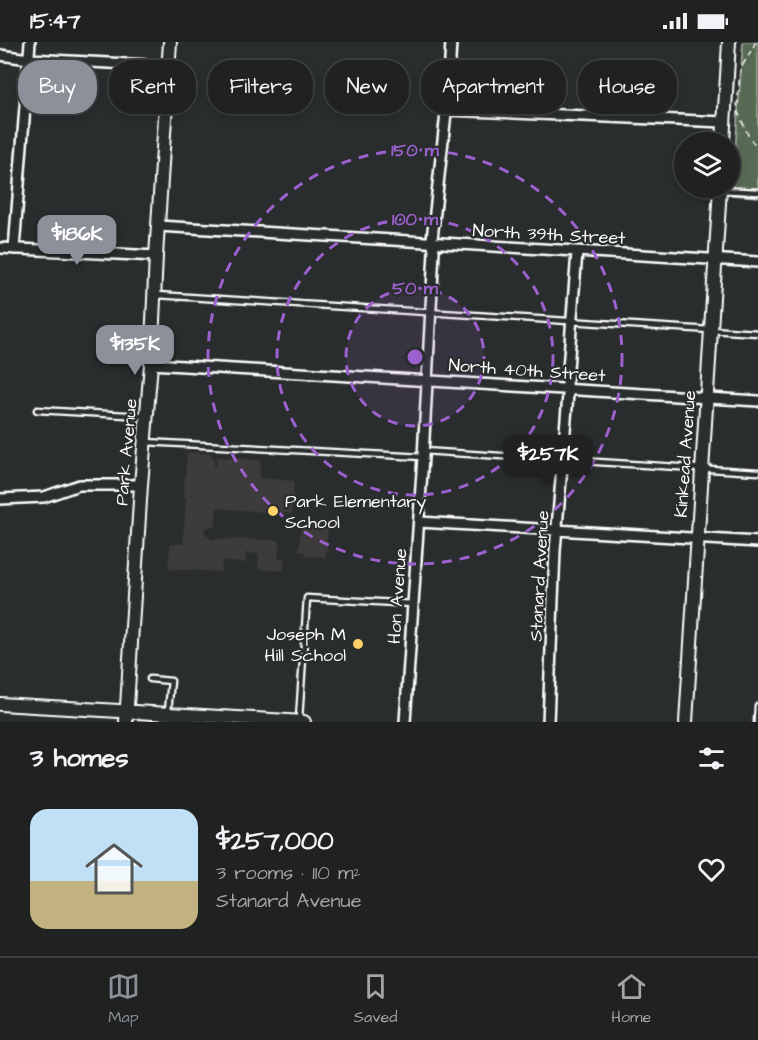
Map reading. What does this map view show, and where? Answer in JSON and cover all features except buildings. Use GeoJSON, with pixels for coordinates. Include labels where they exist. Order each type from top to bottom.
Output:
{"type":"FeatureCollection","features":[{"type":"Feature","properties":{"kind":"street"},"geometry":{"type":"LineString","coordinates":[[14,249],[30,42]]}},
{"type":"Feature","properties":{"kind":"street","name":"Park Avenue"},"geometry":{"type":"LineString","coordinates":[[169,60],[170,42]]}},
{"type":"Feature","properties":{"kind":"street","name":"Hon Avenue"},"geometry":{"type":"LineString","coordinates":[[450,60],[451,42]]}},
{"type":"Feature","properties":{"kind":"street"},"geometry":{"type":"LineString","coordinates":[[724,132],[729,42]]}},
{"type":"Feature","properties":{"kind":"street"},"geometry":{"type":"LineString","coordinates":[[0,55],[29,59],[109,63]]}},
{"type":"Feature","properties":{"kind":"street","name":"Park Avenue"},"geometry":{"type":"LineString","coordinates":[[126,717],[166,114]]}},
{"type":"Feature","properties":{"kind":"street","name":"Hon Avenue"},"geometry":{"type":"LineString","coordinates":[[405,722],[428,381],[433,243],[446,114]]}},
{"type":"Feature","properties":{"kind":"street"},"geometry":{"type":"LineString","coordinates":[[539,114],[724,122]]}},
{"type":"Feature","properties":{"kind":"street","name":"Kinkead Avenue"},"geometry":{"type":"LineString","coordinates":[[686,722],[719,198]]}},
{"type":"Feature","properties":{"kind":"street","name":"North 39th Street"},"geometry":{"type":"LineString","coordinates":[[158,226],[758,262]]}},
{"type":"Feature","properties":{"kind":"street"},"geometry":{"type":"LineString","coordinates":[[0,248],[156,256]]}},
{"type":"Feature","properties":{"kind":"street","name":"Stanard Avenue"},"geometry":{"type":"LineString","coordinates":[[548,722],[557,531],[577,252]]}},
{"type":"Feature","properties":{"kind":"street","name":"North 40th Street"},"geometry":{"type":"LineString","coordinates":[[151,364],[758,401]]}},
{"type":"Feature","properties":{"kind":"street"},"geometry":{"type":"LineString","coordinates":[[0,499],[44,498],[79,485],[141,485]]}},
{"type":"Feature","properties":{"kind":"street"},"geometry":{"type":"LineString","coordinates":[[418,522],[758,542]]}},
{"type":"Feature","properties":{"kind":"street"},"geometry":{"type":"LineString","coordinates":[[0,704],[126,717],[168,714],[304,722]]}},
{"type":"Feature","properties":{"kind":"lane"},"geometry":{"type":"LineString","coordinates":[[740,191],[758,192]]}},
{"type":"Feature","properties":{"kind":"lane"},"geometry":{"type":"LineString","coordinates":[[154,295],[758,333]]}},
{"type":"Feature","properties":{"kind":"lane"},"geometry":{"type":"LineString","coordinates":[[37,410],[147,416]]}},
{"type":"Feature","properties":{"kind":"lane"},"geometry":{"type":"LineString","coordinates":[[145,442],[563,459],[758,472]]}},
{"type":"Feature","properties":{"kind":"lane"},"geometry":{"type":"LineString","coordinates":[[298,722],[307,598],[414,604]]}},
{"type":"Feature","properties":{"kind":"lane"},"geometry":{"type":"LineString","coordinates":[[150,679],[171,681],[168,714]]}},
{"type":"Feature","properties":{"kind":"lane"},"geometry":{"type":"LineString","coordinates":[[757,722],[758,706]]}},
{"type":"Feature","properties":{"kind":"path"},"geometry":{"type":"LineString","coordinates":[[756,42],[740,70],[737,110],[749,137],[758,150]]}},
{"type":"Feature","properties":{"kind":"shaded area","name":"Park Elementary School"},"geometry":{"type":"Polygon","coordinates":[[[187,452],[213,454],[211,457],[214,459],[214,467],[216,467],[217,457],[261,460],[259,478],[294,481],[292,514],[217,508],[215,527],[206,527],[204,532],[211,539],[280,540],[278,558],[285,559],[284,571],[258,569],[259,554],[246,553],[245,563],[222,561],[221,572],[168,569],[170,544],[183,544],[186,498],[183,498],[187,452]]]}},
{"type":"Feature","properties":{"kind":"shaded area","name":"Park Elementary School"},"geometry":{"type":"Polygon","coordinates":[[[301,524],[328,525],[326,557],[305,556],[305,552],[299,551],[301,524]]]}},
{"type":"Feature","properties":{"kind":"green space"},"geometry":{"type":"Polygon","coordinates":[[[743,42],[758,42],[758,197],[740,196],[740,132],[737,132],[743,42]]]}},
{"type":"Feature","properties":{"kind":"place","name":"Park Elementary School"},"geometry":{"type":"Point","coordinates":[273,511]}},
{"type":"Feature","properties":{"kind":"place","name":"Joseph M Hill School"},"geometry":{"type":"Point","coordinates":[358,644]}}]}
